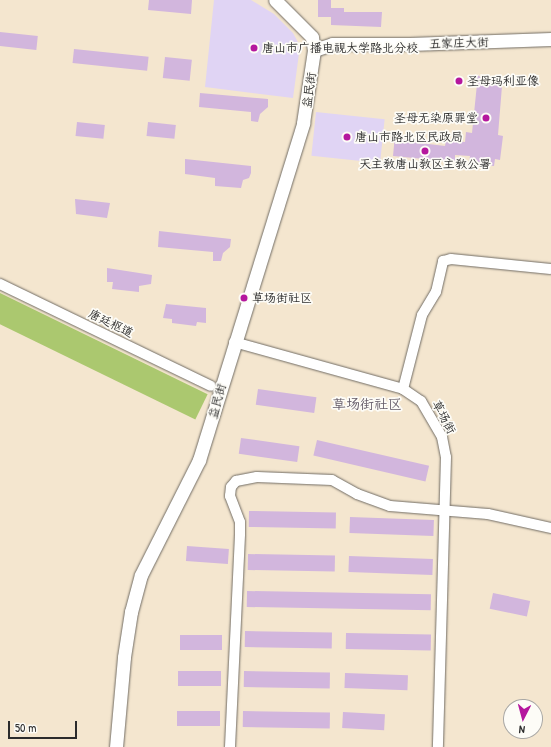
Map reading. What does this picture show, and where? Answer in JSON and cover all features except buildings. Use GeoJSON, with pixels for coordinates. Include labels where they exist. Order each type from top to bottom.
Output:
{"type":"FeatureCollection","features":[{"type":"Feature","properties":{"kind":"street"},"geometry":{"type":"LineString","coordinates":[[275,0],[312,37],[314,50]]}},
{"type":"Feature","properties":{"kind":"street","name":"五家庄大街"},"geometry":{"type":"LineString","coordinates":[[314,50],[332,44],[410,44],[551,39]]}},
{"type":"Feature","properties":{"kind":"street","name":"益民街"},"geometry":{"type":"LineString","coordinates":[[116,747],[124,657],[131,612],[141,575],[199,460],[234,342],[279,208],[303,123],[314,50]]}},
{"type":"Feature","properties":{"kind":"street"},"geometry":{"type":"LineString","coordinates":[[403,389],[422,315],[436,292],[443,261],[451,259],[551,269]]}},
{"type":"Feature","properties":{"kind":"street","name":"唐廷枢道"},"geometry":{"type":"LineString","coordinates":[[0,284],[211,386]]}},
{"type":"Feature","properties":{"kind":"street","name":"草场街"},"geometry":{"type":"LineString","coordinates":[[234,342],[403,389],[421,400],[442,437],[446,457],[438,747]]}},
{"type":"Feature","properties":{"kind":"street"},"geometry":{"type":"LineString","coordinates":[[230,747],[240,522],[230,496],[231,487],[236,481],[257,477],[332,480],[357,494],[390,506],[488,514],[551,528]]}},
{"type":"Feature","properties":{"kind":"shaded area","name":"唐山市广播电视大学路北分校"},"geometry":{"type":"Polygon","coordinates":[[[214,0],[251,0],[274,14],[293,33],[300,46],[293,98],[205,87],[214,0]]]}},
{"type":"Feature","properties":{"kind":"shaded area","name":"唐山市路北区民政局"},"geometry":{"type":"Polygon","coordinates":[[[316,112],[385,119],[380,163],[311,156],[316,112]]]}},
{"type":"Feature","properties":{"kind":"green space"},"geometry":{"type":"Polygon","coordinates":[[[0,293],[208,394],[195,419],[0,324],[0,293]]]}},
{"type":"Feature","properties":{"kind":"place","name":"唐山市广播电视大学路北分校"},"geometry":{"type":"Point","coordinates":[254,48]}},
{"type":"Feature","properties":{"kind":"place","name":"圣母玛利亚像"},"geometry":{"type":"Point","coordinates":[459,81]}},
{"type":"Feature","properties":{"kind":"place","name":"圣母无染原罪堂"},"geometry":{"type":"Point","coordinates":[486,118]}},
{"type":"Feature","properties":{"kind":"place","name":"唐山市路北区民政局"},"geometry":{"type":"Point","coordinates":[347,137]}},
{"type":"Feature","properties":{"kind":"place","name":"天主教唐山教区主教公署"},"geometry":{"type":"Point","coordinates":[425,151]}},
{"type":"Feature","properties":{"kind":"place","name":"草场街社区"},"geometry":{"type":"Point","coordinates":[244,298]}},
{"type":"Feature","properties":{"kind":"district","name":"草场街社区"},"geometry":{"type":"Point","coordinates":[367,404]}}]}
